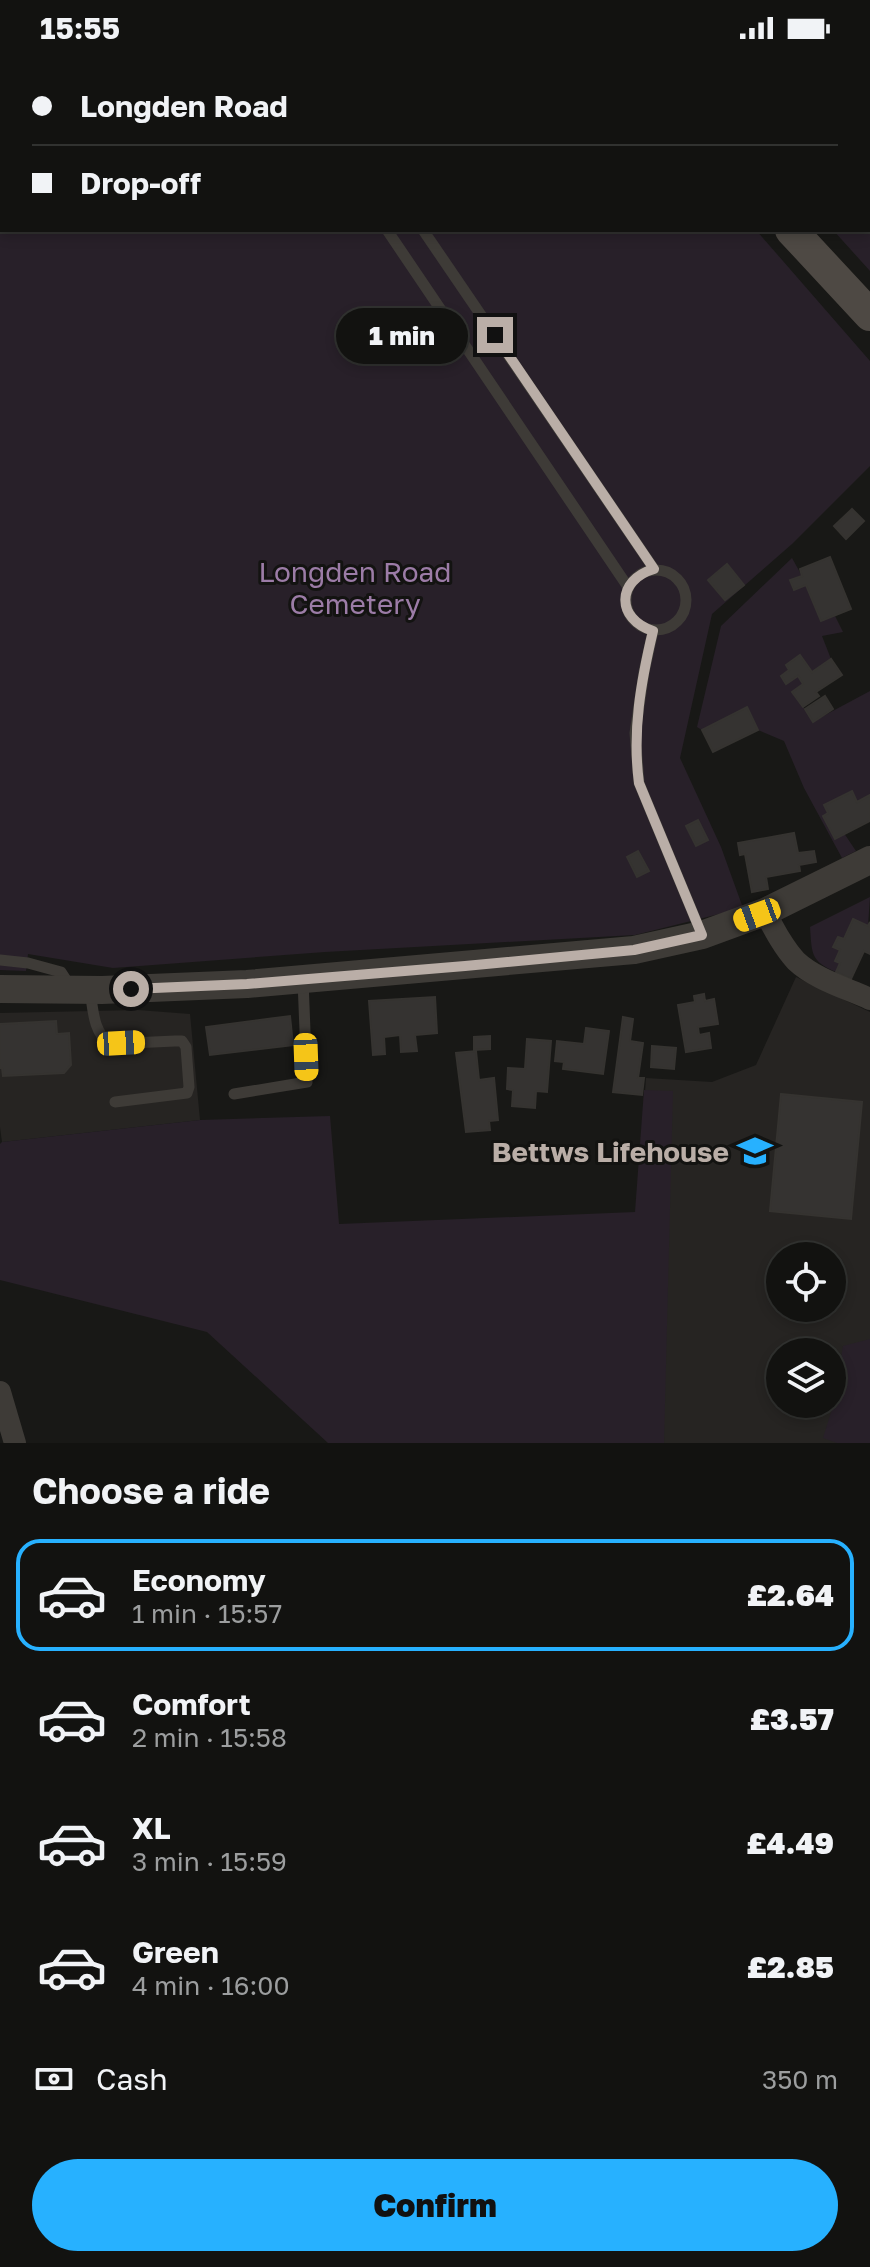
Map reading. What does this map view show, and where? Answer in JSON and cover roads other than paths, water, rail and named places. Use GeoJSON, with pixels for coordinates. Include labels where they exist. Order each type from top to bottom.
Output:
{"type":"FeatureCollection","features":[{"type":"Feature","properties":{"kind":"main road"},"geometry":{"type":"LineString","coordinates":[[793,232],[870,315]]}},
{"type":"Feature","properties":{"kind":"street"},"geometry":{"type":"LineString","coordinates":[[0,989],[81,989],[303,979],[634,950],[702,935],[765,912],[870,860]]}},
{"type":"Feature","properties":{"kind":"street"},"geometry":{"type":"LineString","coordinates":[[765,912],[781,942],[798,962],[816,975],[870,999]]}},
{"type":"Feature","properties":{"kind":"street"},"geometry":{"type":"LineString","coordinates":[[0,1392],[15,1443]]}},
{"type":"Feature","properties":{"kind":"lane"},"geometry":{"type":"LineString","coordinates":[[388,232],[628,587]]}},
{"type":"Feature","properties":{"kind":"lane"},"geometry":{"type":"LineString","coordinates":[[424,232],[654,569]]}},
{"type":"Feature","properties":{"kind":"lane"},"geometry":{"type":"LineString","coordinates":[[654,569],[674,575],[682,582],[686,593],[687,605],[683,616],[675,624],[653,631],[640,626],[630,617],[625,597],[628,587],[643,572],[654,569]]}},
{"type":"Feature","properties":{"kind":"lane"},"geometry":{"type":"LineString","coordinates":[[653,631],[635,733],[639,783],[702,935]]}},
{"type":"Feature","properties":{"kind":"lane"},"geometry":{"type":"LineString","coordinates":[[0,960],[28,963],[61,972],[81,989],[102,1038],[110,1044],[182,1041],[186,1047],[187,1093],[115,1102]]}},
{"type":"Feature","properties":{"kind":"lane"},"geometry":{"type":"LineString","coordinates":[[234,1094],[307,1082],[303,979]]}},
{"type":"Feature","properties":{"kind":"place","name":"Bettws Lifehouse"},"geometry":{"type":"Point","coordinates":[755,1151]}},
{"type":"Feature","properties":{"kind":"park label","name":"Longden Road Cemetery"},"geometry":{"type":"Point","coordinates":[355,587]}}]}
